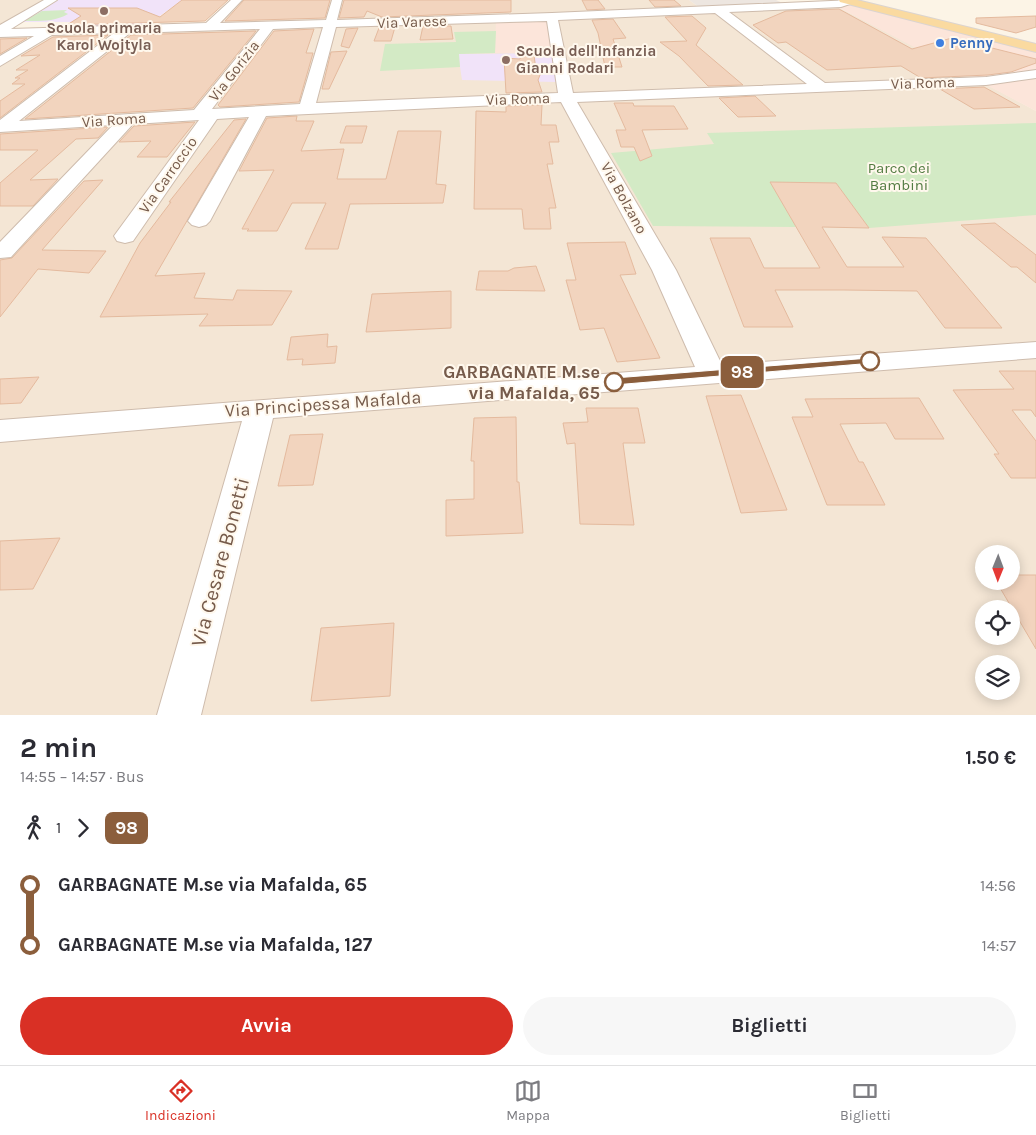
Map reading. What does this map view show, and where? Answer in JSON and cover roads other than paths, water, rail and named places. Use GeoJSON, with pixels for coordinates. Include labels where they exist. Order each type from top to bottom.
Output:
{"type":"FeatureCollection","features":[{"type":"Feature","properties":{"kind":"main road"},"geometry":{"type":"LineString","coordinates":[[847,1],[1036,47]]}},
{"type":"Feature","properties":{"kind":"street"},"geometry":{"type":"LineString","coordinates":[[4,30],[52,0]]}},
{"type":"Feature","properties":{"kind":"street"},"geometry":{"type":"LineString","coordinates":[[208,28],[237,0]]}},
{"type":"Feature","properties":{"kind":"street"},"geometry":{"type":"LineString","coordinates":[[307,108],[337,0]]}},
{"type":"Feature","properties":{"kind":"street"},"geometry":{"type":"LineString","coordinates":[[621,0],[637,14]]}},
{"type":"Feature","properties":{"kind":"street"},"geometry":{"type":"LineString","coordinates":[[687,0],[702,10]]}},
{"type":"Feature","properties":{"kind":"street","name":"Via Varese"},"geometry":{"type":"LineString","coordinates":[[4,30],[50,32],[331,25],[448,15],[552,17],[843,4],[847,1]]}},
{"type":"Feature","properties":{"kind":"street"},"geometry":{"type":"LineString","coordinates":[[718,10],[822,87]]}},
{"type":"Feature","properties":{"kind":"street","name":"Via Bolzano"},"geometry":{"type":"LineString","coordinates":[[552,17],[566,98],[604,161],[664,270],[712,374]]}},
{"type":"Feature","properties":{"kind":"street","name":"Via Gorizia"},"geometry":{"type":"LineString","coordinates":[[206,114],[269,26]]}},
{"type":"Feature","properties":{"kind":"street"},"geometry":{"type":"LineString","coordinates":[[0,127],[126,30]]}},
{"type":"Feature","properties":{"kind":"street"},"geometry":{"type":"LineString","coordinates":[[0,62],[50,32]]}},
{"type":"Feature","properties":{"kind":"street","name":"Via Roma"},"geometry":{"type":"LineString","coordinates":[[0,127],[307,108],[986,81],[1036,74]]}},
{"type":"Feature","properties":{"kind":"street"},"geometry":{"type":"LineString","coordinates":[[199,221],[260,111]]}},
{"type":"Feature","properties":{"kind":"street","name":"Via Carroccio"},"geometry":{"type":"LineString","coordinates":[[125,236],[206,114]]}},
{"type":"Feature","properties":{"kind":"street"},"geometry":{"type":"LineString","coordinates":[[3,252],[128,119]]}},
{"type":"Feature","properties":{"kind":"street","name":"Via Principessa Mafalda"},"geometry":{"type":"LineString","coordinates":[[0,431],[260,409],[1036,350]]}},
{"type":"Feature","properties":{"kind":"street","name":"Via Cesare Bonetti"},"geometry":{"type":"LineString","coordinates":[[179,715],[260,409]]}},
{"type":"Feature","properties":{"kind":"place","name":"Scuola primaria Karol Wojtyla"},"geometry":{"type":"Point","coordinates":[104,11]}},
{"type":"Feature","properties":{"kind":"place","name":"Penny"},"geometry":{"type":"Point","coordinates":[940,43]}},
{"type":"Feature","properties":{"kind":"place","name":"Scuola dell'Infanzia Gianni Rodari"},"geometry":{"type":"Point","coordinates":[506,60]}},
{"type":"Feature","properties":{"kind":"place","name":"GARBAGNATE M.se via Mafalda, 65"},"geometry":{"type":"Point","coordinates":[614,382]}},
{"type":"Feature","properties":{"kind":"park label","name":"Parco dei Bambini"},"geometry":{"type":"Point","coordinates":[899,176]}}]}
